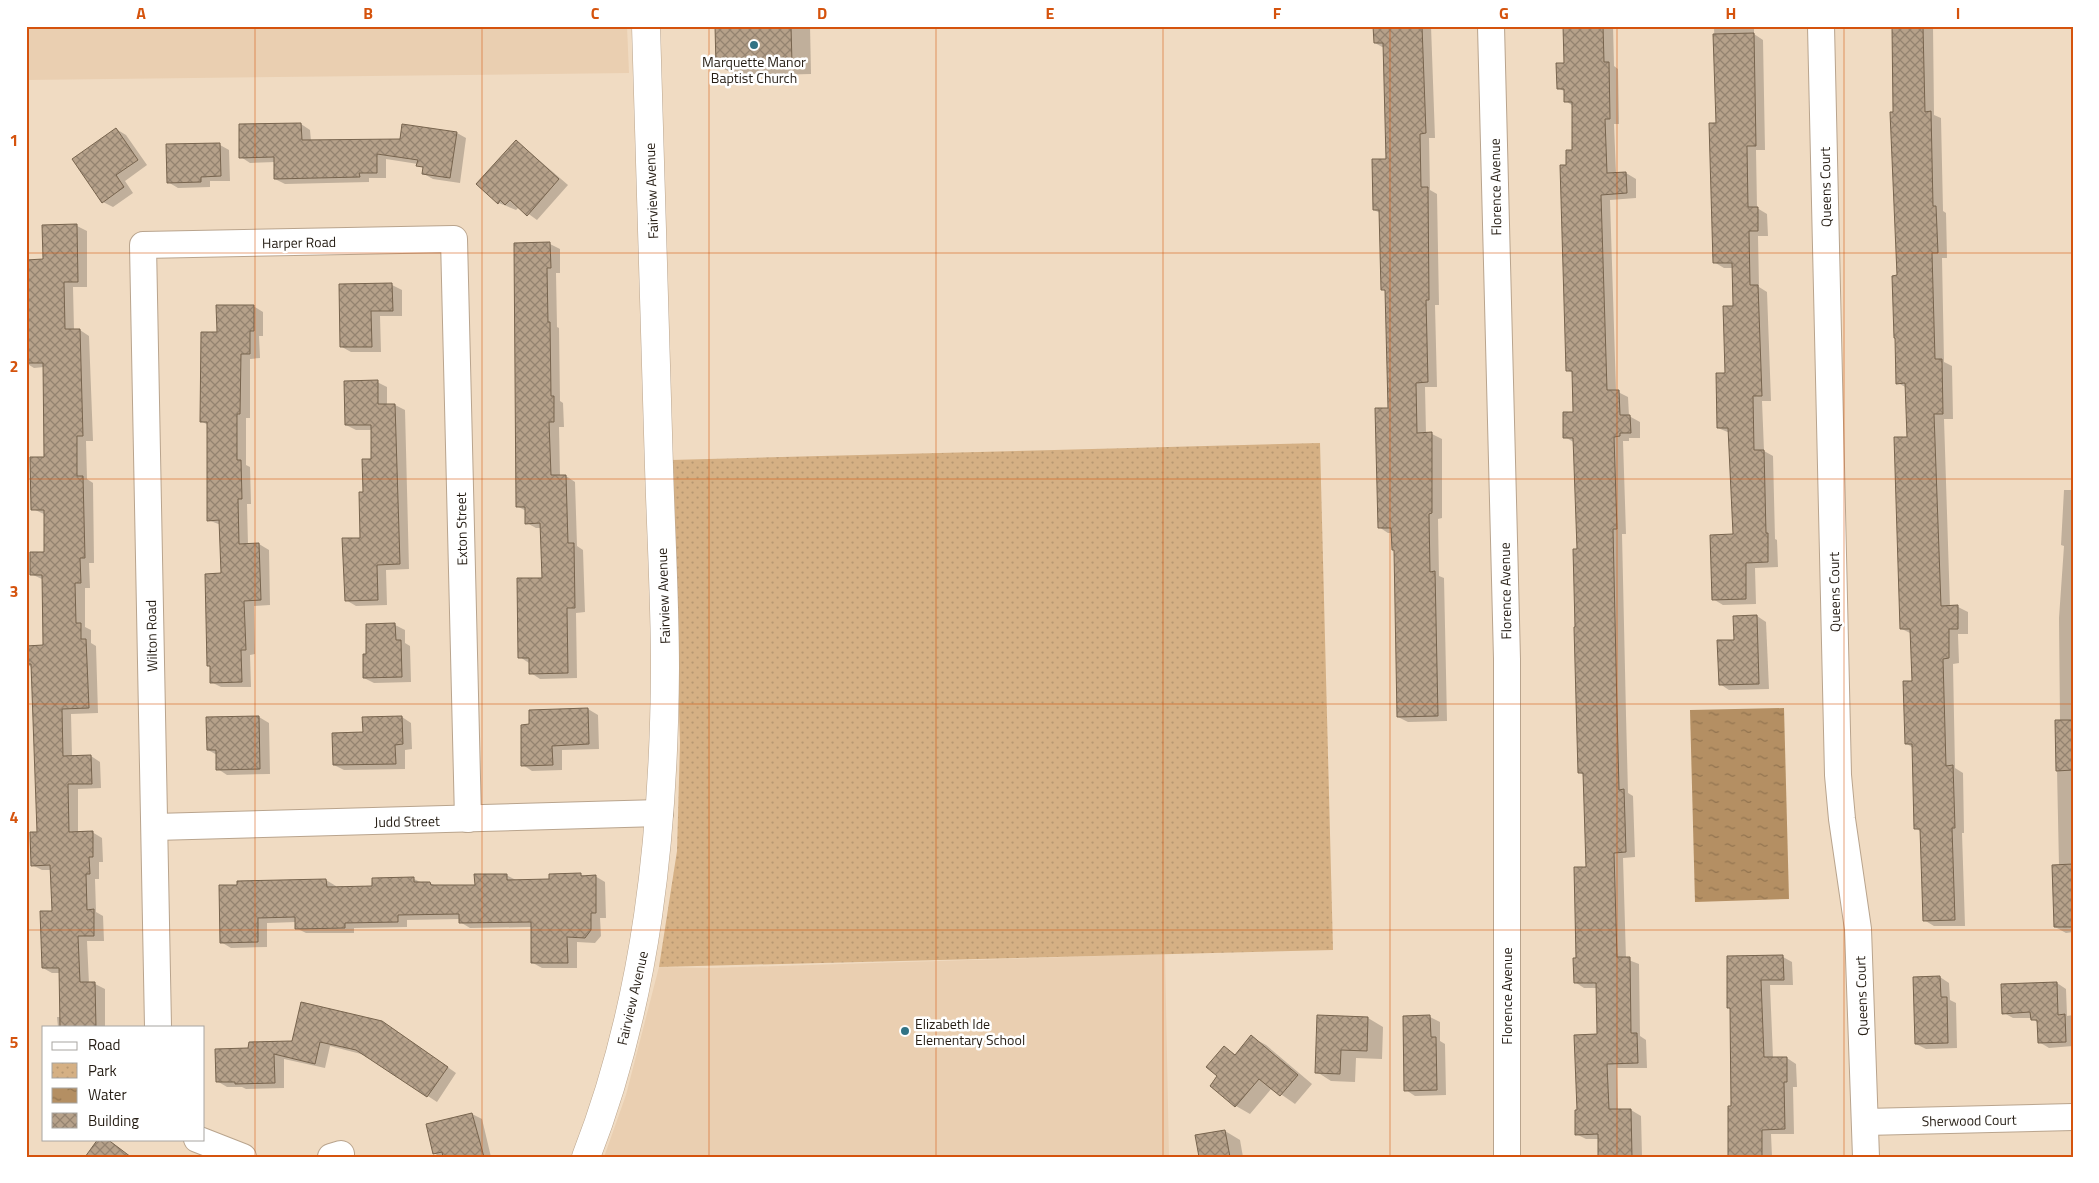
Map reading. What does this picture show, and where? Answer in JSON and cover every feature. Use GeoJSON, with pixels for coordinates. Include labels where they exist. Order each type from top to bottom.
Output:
{"type":"FeatureCollection","features":[{"type":"Feature","properties":{"kind":"street","name":"Fairview Avenue"},"geometry":{"type":"LineString","coordinates":[[586,1157],[610,1086],[627,1027],[645,938],[660,813],[665,667],[646,26]]}},
{"type":"Feature","properties":{"kind":"street","name":"Florence Avenue"},"geometry":{"type":"LineString","coordinates":[[1491,26],[1507,659],[1507,1157]]}},
{"type":"Feature","properties":{"kind":"street","name":"Queens Court"},"geometry":{"type":"LineString","coordinates":[[1821,26],[1838,775],[1858,928],[1866,1157]]}},
{"type":"Feature","properties":{"kind":"street","name":"Harper Road"},"geometry":{"type":"LineString","coordinates":[[143,245],[454,239]]}},
{"type":"Feature","properties":{"kind":"street","name":"Exton Street"},"geometry":{"type":"LineString","coordinates":[[454,239],[468,819]]}},
{"type":"Feature","properties":{"kind":"street","name":"Wilton Road"},"geometry":{"type":"LineString","coordinates":[[143,245],[158,1026]]}},
{"type":"Feature","properties":{"kind":"street","name":"Judd Street"},"geometry":{"type":"LineString","coordinates":[[155,827],[660,813]]}},
{"type":"Feature","properties":{"kind":"street","name":"Sherwood Court"},"geometry":{"type":"LineString","coordinates":[[1866,1122],[2073,1117]]}},
{"type":"Feature","properties":{"kind":"street"},"geometry":{"type":"LineString","coordinates":[[200,1140],[243,1157]]}},
{"type":"Feature","properties":{"kind":"shaded area"},"geometry":{"type":"Polygon","coordinates":[[[26,26],[627,26],[629,73],[26,80],[26,26]]]}},
{"type":"Feature","properties":{"kind":"shaded area","name":"Elizabeth Ide Elementary School"},"geometry":{"type":"Polygon","coordinates":[[[1165,954],[1169,1157],[604,1157],[626,1095],[659,967],[710,968],[1165,954]]]}},
{"type":"Feature","properties":{"kind":"green space"},"geometry":{"type":"Polygon","coordinates":[[[1320,443],[1333,950],[659,967],[677,851],[680,743],[671,460],[1320,443]]]}},
{"type":"Feature","properties":{"kind":"water"},"geometry":{"type":"Polygon","coordinates":[[[1784,708],[1789,899],[1695,902],[1690,710],[1784,708]]]}},
{"type":"Feature","properties":{"kind":"building","name":"Marquette Manor Baptist Church"},"geometry":{"type":"Polygon","coordinates":[[[715,26],[791,26],[792,64],[716,66],[715,26]]]}},
{"type":"Feature","properties":{"kind":"building"},"geometry":{"type":"Polygon","coordinates":[[[1373,26],[1422,26],[1426,133],[1420,134],[1421,187],[1428,187],[1429,300],[1426,300],[1428,382],[1416,383],[1417,433],[1432,432],[1432,513],[1429,514],[1430,572],[1435,571],[1438,716],[1397,717],[1394,550],[1392,550],[1391,528],[1378,528],[1375,408],[1388,408],[1385,290],[1381,290],[1379,210],[1373,210],[1372,159],[1386,159],[1383,43],[1374,43],[1373,26]]]}},
{"type":"Feature","properties":{"kind":"building"},"geometry":{"type":"Polygon","coordinates":[[[1563,26],[1603,26],[1604,62],[1609,62],[1610,119],[1605,119],[1607,173],[1626,172],[1627,193],[1601,195],[1607,390],[1619,390],[1620,415],[1630,415],[1631,433],[1620,433],[1620,436],[1614,437],[1617,529],[1613,529],[1619,790],[1624,789],[1626,852],[1614,853],[1617,957],[1630,957],[1631,1033],[1637,1033],[1638,1063],[1607,1064],[1609,1109],[1631,1109],[1632,1157],[1598,1157],[1598,1134],[1575,1135],[1575,1110],[1577,1110],[1574,1035],[1597,1034],[1596,983],[1574,983],[1573,958],[1576,958],[1574,867],[1586,867],[1583,773],[1578,773],[1573,549],[1577,549],[1573,438],[1563,438],[1563,412],[1573,412],[1572,371],[1566,371],[1560,165],[1566,165],[1566,150],[1572,150],[1572,102],[1564,102],[1564,89],[1557,89],[1556,63],[1564,63],[1563,26]]]}},
{"type":"Feature","properties":{"kind":"building"},"geometry":{"type":"Polygon","coordinates":[[[1892,27],[1923,27],[1925,112],[1931,111],[1933,206],[1936,206],[1938,253],[1932,253],[1935,359],[1942,359],[1943,414],[1934,414],[1941,606],[1958,605],[1958,629],[1949,629],[1949,658],[1943,659],[1946,766],[1953,765],[1955,828],[1952,828],[1955,920],[1923,921],[1920,829],[1914,829],[1912,744],[1905,744],[1903,681],[1912,681],[1910,629],[1900,629],[1894,437],[1907,437],[1905,383],[1896,384],[1894,338],[1892,276],[1897,275],[1890,112],[1893,112],[1892,27]]]}},
{"type":"Feature","properties":{"kind":"building"},"geometry":{"type":"Polygon","coordinates":[[[1754,33],[1756,146],[1747,146],[1748,207],[1758,207],[1758,231],[1749,231],[1750,285],[1758,285],[1762,396],[1753,396],[1754,450],[1764,450],[1768,562],[1746,563],[1746,599],[1712,600],[1710,535],[1733,534],[1728,428],[1717,428],[1716,373],[1725,373],[1723,306],[1733,306],[1732,263],[1713,263],[1709,123],[1716,123],[1713,34],[1754,33]]]}},
{"type":"Feature","properties":{"kind":"building"},"geometry":{"type":"Polygon","coordinates":[[[301,123],[302,140],[400,139],[402,124],[457,132],[450,178],[422,174],[423,167],[416,166],[418,160],[377,154],[377,173],[359,173],[360,177],[274,179],[274,157],[239,158],[239,124],[301,123]]]}},
{"type":"Feature","properties":{"kind":"building"},"geometry":{"type":"Polygon","coordinates":[[[116,128],[138,160],[116,175],[124,187],[102,203],[72,159],[116,128]]]}},
{"type":"Feature","properties":{"kind":"building"},"geometry":{"type":"Polygon","coordinates":[[[516,140],[559,179],[527,216],[510,200],[505,205],[500,200],[498,204],[476,184],[516,140]]]}},
{"type":"Feature","properties":{"kind":"building"},"geometry":{"type":"Polygon","coordinates":[[[220,143],[221,176],[201,177],[201,182],[167,183],[166,144],[220,143]]]}},
{"type":"Feature","properties":{"kind":"building"},"geometry":{"type":"Polygon","coordinates":[[[77,224],[78,282],[64,282],[65,329],[80,329],[83,436],[77,436],[77,476],[83,476],[85,558],[80,558],[81,583],[75,583],[76,623],[81,623],[81,639],[86,639],[89,708],[62,709],[63,756],[91,755],[92,784],[68,784],[69,832],[93,831],[93,857],[89,857],[90,874],[86,874],[87,910],[94,909],[94,936],[78,936],[80,982],[95,982],[96,1026],[60,1026],[59,968],[42,968],[40,911],[52,911],[50,865],[31,866],[30,832],[37,832],[31,664],[26,664],[26,646],[43,645],[42,575],[30,575],[30,552],[44,552],[44,510],[31,510],[30,457],[44,457],[43,363],[26,363],[26,260],[43,259],[42,225],[77,224]]]}},
{"type":"Feature","properties":{"kind":"building"},"geometry":{"type":"Polygon","coordinates":[[[550,242],[551,268],[547,268],[548,322],[550,322],[551,396],[554,396],[554,422],[549,422],[551,475],[566,475],[568,543],[574,543],[575,608],[567,608],[568,673],[529,674],[529,658],[518,658],[517,578],[542,578],[540,523],[525,524],[525,507],[516,507],[514,243],[550,242]]]}},
{"type":"Feature","properties":{"kind":"building"},"geometry":{"type":"Polygon","coordinates":[[[392,283],[393,311],[371,311],[372,347],[340,347],[339,284],[392,283]]]}},
{"type":"Feature","properties":{"kind":"building"},"geometry":{"type":"Polygon","coordinates":[[[216,305],[254,305],[254,331],[250,331],[250,354],[241,354],[240,414],[237,414],[237,460],[241,460],[242,499],[238,499],[239,544],[259,543],[261,600],[244,601],[246,650],[241,650],[242,682],[210,683],[210,666],[207,666],[205,574],[221,573],[219,520],[207,521],[207,422],[200,422],[201,332],[217,332],[216,305]]]}},
{"type":"Feature","properties":{"kind":"building"},"geometry":{"type":"Polygon","coordinates":[[[378,380],[378,404],[395,404],[400,564],[377,565],[378,600],[345,601],[342,538],[360,538],[359,492],[363,492],[362,459],[371,459],[371,425],[345,425],[344,381],[378,380]]]}},
{"type":"Feature","properties":{"kind":"building"},"geometry":{"type":"Polygon","coordinates":[[[1757,615],[1759,684],[1719,685],[1717,640],[1734,640],[1733,616],[1757,615]]]}},
{"type":"Feature","properties":{"kind":"building"},"geometry":{"type":"Polygon","coordinates":[[[395,623],[396,640],[401,640],[402,677],[363,678],[363,654],[366,654],[366,624],[395,623]]]}},
{"type":"Feature","properties":{"kind":"building"},"geometry":{"type":"Polygon","coordinates":[[[588,708],[589,744],[552,746],[553,765],[521,766],[521,725],[529,724],[529,710],[588,708]]]}},
{"type":"Feature","properties":{"kind":"building"},"geometry":{"type":"Polygon","coordinates":[[[259,716],[260,769],[216,770],[216,750],[207,750],[206,717],[259,716]]]}},
{"type":"Feature","properties":{"kind":"building"},"geometry":{"type":"Polygon","coordinates":[[[402,716],[403,744],[395,745],[396,764],[333,765],[332,733],[363,732],[362,717],[402,716]]]}},
{"type":"Feature","properties":{"kind":"building"},"geometry":{"type":"Polygon","coordinates":[[[2055,720],[2073,720],[2073,770],[2056,771],[2055,720]]]}},
{"type":"Feature","properties":{"kind":"building"},"geometry":{"type":"Polygon","coordinates":[[[2073,864],[2073,927],[2054,927],[2052,865],[2073,864]]]}},
{"type":"Feature","properties":{"kind":"building"},"geometry":{"type":"Polygon","coordinates":[[[581,873],[581,876],[596,875],[596,913],[591,913],[591,930],[585,938],[567,937],[568,963],[531,963],[531,922],[459,923],[459,914],[398,915],[398,922],[345,923],[345,928],[295,929],[295,917],[258,918],[258,942],[220,943],[219,885],[237,885],[237,881],[326,879],[327,887],[372,886],[372,878],[414,877],[414,882],[430,882],[431,885],[475,885],[474,874],[507,874],[507,880],[549,879],[549,874],[581,873]]]}},
{"type":"Feature","properties":{"kind":"building"},"geometry":{"type":"Polygon","coordinates":[[[1783,955],[1784,980],[1761,980],[1764,1057],[1787,1057],[1787,1082],[1784,1082],[1785,1129],[1762,1130],[1762,1157],[1728,1157],[1728,1106],[1731,1106],[1730,1008],[1727,1008],[1727,956],[1783,955]]]}},
{"type":"Feature","properties":{"kind":"building"},"geometry":{"type":"Polygon","coordinates":[[[1940,976],[1941,997],[1947,997],[1948,1043],[1915,1044],[1913,977],[1940,976]]]}},
{"type":"Feature","properties":{"kind":"building"},"geometry":{"type":"Polygon","coordinates":[[[2057,982],[2058,1015],[2065,1014],[2066,1042],[2038,1043],[2037,1020],[2031,1020],[2030,1012],[2002,1014],[2001,984],[2057,982]]]}},
{"type":"Feature","properties":{"kind":"building"},"geometry":{"type":"Polygon","coordinates":[[[301,1002],[382,1021],[448,1067],[427,1097],[356,1050],[320,1042],[315,1064],[274,1054],[275,1083],[235,1084],[235,1082],[216,1082],[215,1049],[248,1048],[249,1042],[292,1041],[301,1002]]]}},
{"type":"Feature","properties":{"kind":"building"},"geometry":{"type":"Polygon","coordinates":[[[1317,1015],[1368,1017],[1367,1051],[1341,1050],[1340,1074],[1315,1073],[1317,1015]]]}},
{"type":"Feature","properties":{"kind":"building"},"geometry":{"type":"Polygon","coordinates":[[[1430,1015],[1431,1037],[1436,1037],[1437,1090],[1404,1091],[1403,1016],[1430,1015]]]}},
{"type":"Feature","properties":{"kind":"building"},"geometry":{"type":"Polygon","coordinates":[[[1251,1035],[1298,1075],[1280,1096],[1259,1079],[1235,1107],[1210,1086],[1217,1076],[1206,1067],[1224,1046],[1235,1055],[1251,1035]]]}},
{"type":"Feature","properties":{"kind":"building"},"geometry":{"type":"Polygon","coordinates":[[[472,1113],[484,1157],[443,1157],[442,1152],[433,1154],[426,1124],[472,1113]]]}},
{"type":"Feature","properties":{"kind":"building"},"geometry":{"type":"Polygon","coordinates":[[[1225,1130],[1230,1157],[1199,1157],[1195,1135],[1225,1130]]]}},
{"type":"Feature","properties":{"kind":"building"},"geometry":{"type":"Polygon","coordinates":[[[97,1140],[108,1140],[131,1157],[85,1157],[97,1140]]]}},
{"type":"Feature","properties":{"kind":"place","name":"Marquette Manor Baptist Church"},"geometry":{"type":"Point","coordinates":[754,45]}},
{"type":"Feature","properties":{"kind":"place","name":"Elizabeth Ide Elementary School"},"geometry":{"type":"Point","coordinates":[905,1031]}}]}
